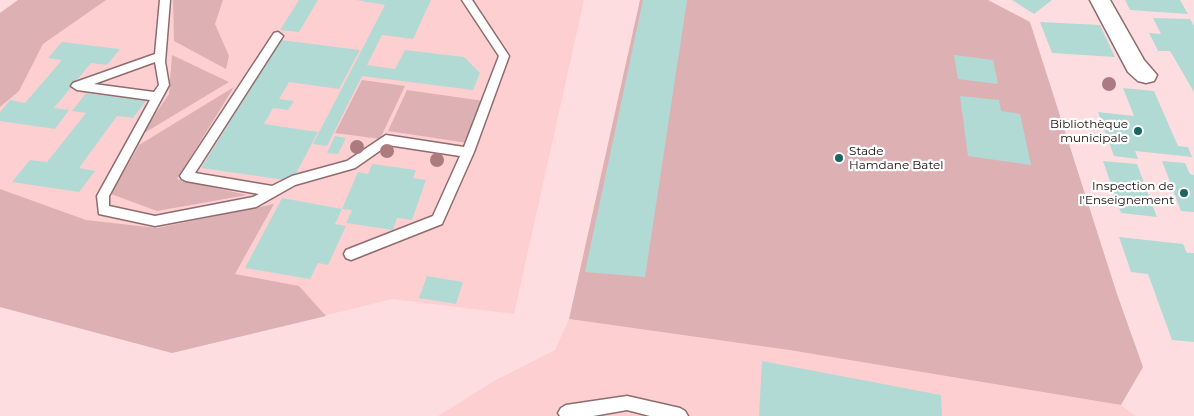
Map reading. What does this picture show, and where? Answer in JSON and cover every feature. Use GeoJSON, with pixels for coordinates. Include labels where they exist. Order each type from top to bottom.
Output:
{"type":"FeatureCollection","features":[{"type":"Feature","properties":{"kind":"street"},"geometry":{"type":"LineString","coordinates":[[1100,0],[1136,66],[1146,75]]}},
{"type":"Feature","properties":{"kind":"lane"},"geometry":{"type":"LineString","coordinates":[[165,0],[161,56],[164,85],[103,196],[103,210],[155,221],[256,202],[292,181],[351,165],[386,140],[468,152]]}},
{"type":"Feature","properties":{"kind":"lane"},"geometry":{"type":"LineString","coordinates":[[351,254],[438,220],[468,152],[504,56],[467,0]]}},
{"type":"Feature","properties":{"kind":"lane"},"geometry":{"type":"LineString","coordinates":[[275,192],[186,176],[278,36]]}},
{"type":"Feature","properties":{"kind":"lane"},"geometry":{"type":"LineString","coordinates":[[158,97],[77,86],[161,56]]}},
{"type":"Feature","properties":{"kind":"lane"},"geometry":{"type":"LineString","coordinates":[[566,413],[627,403],[680,416]]}},
{"type":"Feature","properties":{"kind":"shaded area"},"geometry":{"type":"Polygon","coordinates":[[[18,0],[584,0],[514,314],[392,299],[172,353],[0,307],[0,13],[18,0]]]}},
{"type":"Feature","properties":{"kind":"shaded area"},"geometry":{"type":"Polygon","coordinates":[[[18,0],[106,0],[43,44],[19,91],[0,107],[0,13],[18,0]]]}},
{"type":"Feature","properties":{"kind":"shaded area"},"geometry":{"type":"Polygon","coordinates":[[[173,0],[223,0],[215,24],[229,56],[226,69],[174,41],[173,0]]]}},
{"type":"Feature","properties":{"kind":"shaded area","name":"Stade Hamdane Batel"},"geometry":{"type":"Polygon","coordinates":[[[640,0],[988,0],[1030,22],[1117,294],[1143,367],[1121,405],[789,350],[569,319],[640,0]]]}},
{"type":"Feature","properties":{"kind":"shaded area"},"geometry":{"type":"Polygon","coordinates":[[[172,55],[229,82],[141,135],[169,94],[172,55]]]}},
{"type":"Feature","properties":{"kind":"shaded area"},"geometry":{"type":"Polygon","coordinates":[[[362,80],[405,86],[380,139],[335,133],[362,80]]]}},
{"type":"Feature","properties":{"kind":"shaded area"},"geometry":{"type":"Polygon","coordinates":[[[234,87],[177,179],[247,195],[157,211],[111,194],[139,145],[234,87]]]}},
{"type":"Feature","properties":{"kind":"shaded area"},"geometry":{"type":"Polygon","coordinates":[[[407,90],[484,101],[468,143],[388,131],[407,90]]]}},
{"type":"Feature","properties":{"kind":"shaded area"},"geometry":{"type":"Polygon","coordinates":[[[0,189],[86,220],[157,228],[274,204],[235,274],[299,286],[326,316],[172,353],[0,307],[0,189]]]}},
{"type":"Feature","properties":{"kind":"shaded area"},"geometry":{"type":"Polygon","coordinates":[[[569,319],[789,350],[1121,405],[1135,416],[438,416],[494,381],[555,350],[569,319]]]}},
{"type":"Feature","properties":{"kind":"building"},"geometry":{"type":"Polygon","coordinates":[[[299,0],[318,0],[299,32],[280,30],[299,0]]]}},
{"type":"Feature","properties":{"kind":"building"},"geometry":{"type":"Polygon","coordinates":[[[356,0],[431,0],[413,39],[382,35],[367,65],[395,69],[405,50],[464,57],[480,73],[473,90],[362,76],[327,146],[313,144],[385,5],[356,0]]]}},
{"type":"Feature","properties":{"kind":"building"},"geometry":{"type":"Polygon","coordinates":[[[643,0],[687,0],[645,277],[585,272],[643,0]]]}},
{"type":"Feature","properties":{"kind":"building"},"geometry":{"type":"Polygon","coordinates":[[[1012,0],[1052,0],[1034,14],[1012,0]]]}},
{"type":"Feature","properties":{"kind":"building"},"geometry":{"type":"Polygon","coordinates":[[[1125,0],[1180,0],[1188,14],[1130,10],[1125,0]]]}},
{"type":"Feature","properties":{"kind":"building"},"geometry":{"type":"Polygon","coordinates":[[[1153,18],[1190,19],[1194,26],[1194,92],[1170,51],[1158,51],[1149,33],[1161,34],[1153,18]]]}},
{"type":"Feature","properties":{"kind":"building"},"geometry":{"type":"Polygon","coordinates":[[[1040,22],[1100,25],[1115,57],[1052,53],[1040,22]]]}},
{"type":"Feature","properties":{"kind":"building"},"geometry":{"type":"Polygon","coordinates":[[[281,40],[360,50],[339,89],[289,82],[279,99],[294,101],[288,110],[273,108],[264,124],[318,132],[292,181],[201,168],[281,40]]]}},
{"type":"Feature","properties":{"kind":"building"},"geometry":{"type":"Polygon","coordinates":[[[62,42],[120,49],[107,65],[91,63],[54,108],[69,110],[55,129],[0,121],[0,112],[10,100],[25,103],[62,60],[48,58],[62,42]]]}},
{"type":"Feature","properties":{"kind":"building"},"geometry":{"type":"Polygon","coordinates":[[[954,55],[993,60],[998,84],[958,79],[954,55]]]}},
{"type":"Feature","properties":{"kind":"building","name":"Bibliothèque municipale"},"geometry":{"type":"Polygon","coordinates":[[[1123,88],[1154,91],[1178,146],[1188,147],[1192,157],[1135,151],[1138,159],[1114,156],[1098,112],[1134,116],[1123,88]]]}},
{"type":"Feature","properties":{"kind":"building"},"geometry":{"type":"Polygon","coordinates":[[[86,93],[146,101],[133,118],[117,116],[79,168],[95,171],[79,192],[12,182],[30,160],[47,162],[86,113],[72,111],[86,93]]]}},
{"type":"Feature","properties":{"kind":"building"},"geometry":{"type":"Polygon","coordinates":[[[960,96],[999,100],[1001,111],[1020,114],[1031,165],[968,156],[960,96]]]}},
{"type":"Feature","properties":{"kind":"building"},"geometry":{"type":"Polygon","coordinates":[[[335,136],[346,138],[338,154],[327,153],[335,136]]]}},
{"type":"Feature","properties":{"kind":"building"},"geometry":{"type":"Polygon","coordinates":[[[1103,161],[1137,164],[1157,217],[1121,213],[1103,161]]]}},
{"type":"Feature","properties":{"kind":"building","name":"Inspection de l'Enseignement"},"geometry":{"type":"Polygon","coordinates":[[[1162,161],[1185,163],[1190,174],[1194,175],[1194,212],[1181,211],[1162,161]]]}},
{"type":"Feature","properties":{"kind":"building"},"geometry":{"type":"Polygon","coordinates":[[[372,164],[416,170],[413,178],[426,180],[412,220],[397,218],[393,230],[346,223],[352,210],[342,209],[358,172],[368,174],[372,164]]]}},
{"type":"Feature","properties":{"kind":"building"},"geometry":{"type":"Polygon","coordinates":[[[282,198],[342,209],[335,224],[346,226],[328,265],[318,263],[310,279],[245,268],[282,198]]]}},
{"type":"Feature","properties":{"kind":"building"},"geometry":{"type":"Polygon","coordinates":[[[1119,237],[1183,244],[1187,253],[1194,253],[1194,342],[1172,340],[1148,274],[1131,272],[1119,237]]]}},
{"type":"Feature","properties":{"kind":"building"},"geometry":{"type":"Polygon","coordinates":[[[427,276],[463,282],[456,304],[419,298],[427,276]]]}},
{"type":"Feature","properties":{"kind":"building"},"geometry":{"type":"Polygon","coordinates":[[[762,361],[941,395],[942,416],[759,416],[762,361]]]}},
{"type":"Feature","properties":{"kind":"place","name":"Bibliothèque municipale"},"geometry":{"type":"Point","coordinates":[1138,131]}},
{"type":"Feature","properties":{"kind":"place","name":"Stade Hamdane Batel"},"geometry":{"type":"Point","coordinates":[839,158]}},
{"type":"Feature","properties":{"kind":"place","name":"Inspection de l'Enseignement"},"geometry":{"type":"Point","coordinates":[1184,193]}}]}
